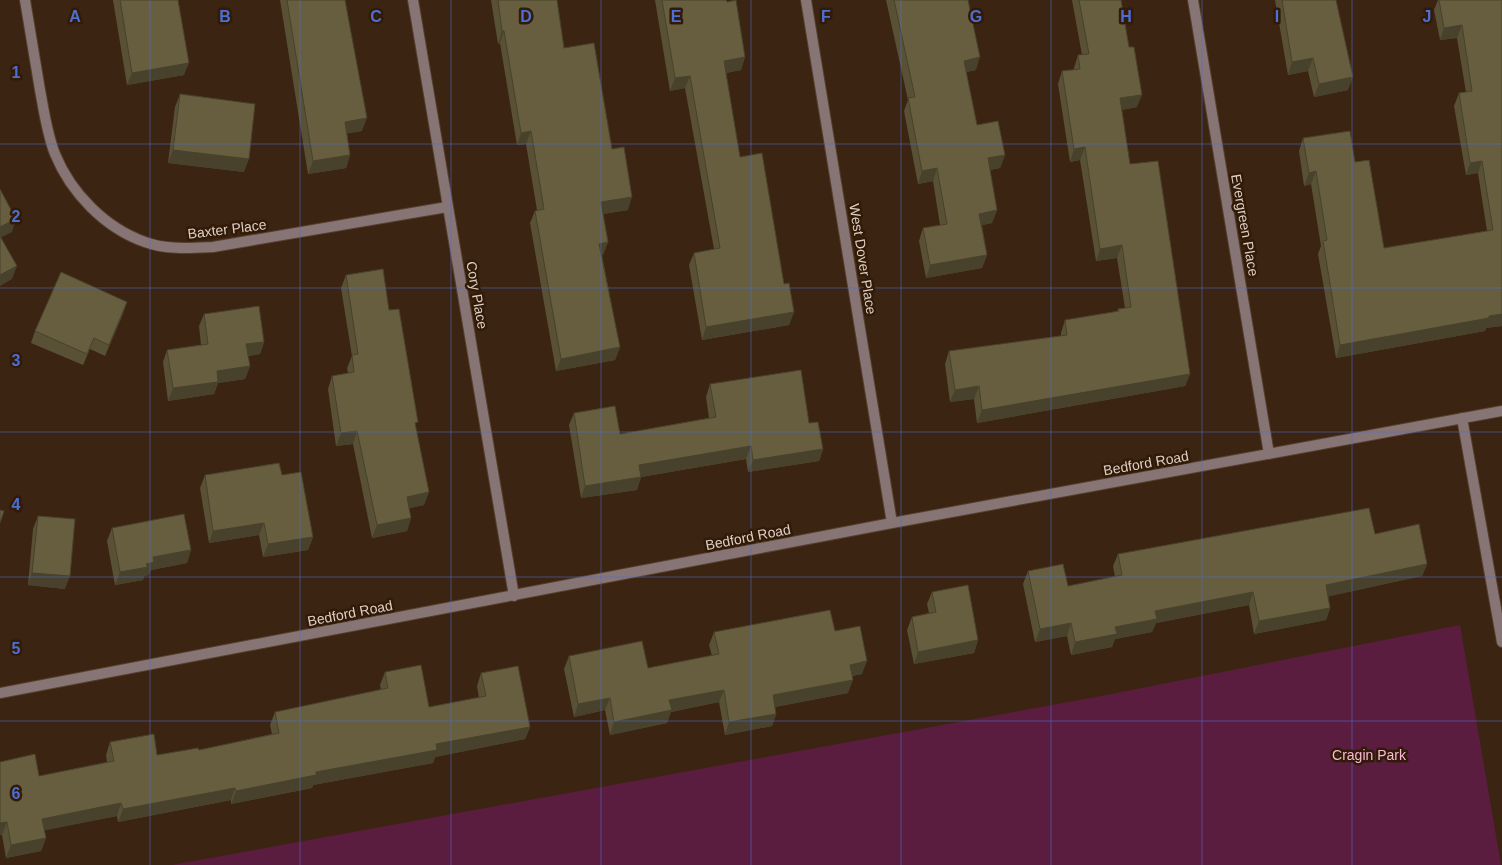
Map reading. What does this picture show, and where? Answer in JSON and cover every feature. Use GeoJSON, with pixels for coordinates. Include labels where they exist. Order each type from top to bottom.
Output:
{"type":"FeatureCollection","features":[{"type":"Feature","properties":{"kind":"street","name":"Baxter Place"},"geometry":{"type":"LineString","coordinates":[[25,0],[44,111],[54,153],[73,186],[98,214],[122,232],[147,243],[183,248],[213,247],[448,207]]}},
{"type":"Feature","properties":{"kind":"street","name":"Cory Place"},"geometry":{"type":"LineString","coordinates":[[413,0],[514,596]]}},
{"type":"Feature","properties":{"kind":"street","name":"West Dover Place"},"geometry":{"type":"LineString","coordinates":[[806,0],[892,523]]}},
{"type":"Feature","properties":{"kind":"street","name":"Evergreen Place"},"geometry":{"type":"LineString","coordinates":[[1193,0],[1269,454]]}},
{"type":"Feature","properties":{"kind":"street","name":"Bedford Road"},"geometry":{"type":"LineString","coordinates":[[0,693],[892,523],[1502,411]]}},
{"type":"Feature","properties":{"kind":"street"},"geometry":{"type":"LineString","coordinates":[[1462,418],[1502,642]]}},
{"type":"Feature","properties":{"kind":"green space","name":"Cragin Park"},"geometry":{"type":"Polygon","coordinates":[[[1460,625],[1501,865],[172,865],[1096,697],[1460,625]]]}},
{"type":"Feature","properties":{"kind":"building"},"geometry":{"type":"Polygon","coordinates":[[[120,0],[178,0],[189,63],[132,73],[120,0]]]}},
{"type":"Feature","properties":{"kind":"building"},"geometry":{"type":"Polygon","coordinates":[[[287,0],[345,0],[367,118],[345,122],[350,155],[313,161],[287,0]]]}},
{"type":"Feature","properties":{"kind":"building"},"geometry":{"type":"Polygon","coordinates":[[[498,0],[557,0],[564,48],[594,43],[612,149],[624,147],[632,197],[601,202],[608,242],[599,244],[620,347],[561,359],[535,211],[544,209],[531,131],[521,133],[498,0]]]}},
{"type":"Feature","properties":{"kind":"building"},"geometry":{"type":"Polygon","coordinates":[[[662,0],[726,0],[727,2],[736,0],[745,57],[724,61],[740,157],[762,153],[784,284],[789,283],[794,312],[706,327],[694,253],[720,248],[690,76],[675,78],[662,0]]]}},
{"type":"Feature","properties":{"kind":"building"},"geometry":{"type":"Polygon","coordinates":[[[894,0],[968,0],[980,57],[964,61],[977,125],[998,121],[1005,155],[988,158],[997,210],[979,214],[987,255],[930,265],[923,228],[947,224],[937,168],[922,171],[908,98],[915,97],[894,0]]]}},
{"type":"Feature","properties":{"kind":"building"},"geometry":{"type":"Polygon","coordinates":[[[1079,0],[1121,0],[1129,47],[1134,47],[1142,95],[1120,98],[1130,164],[1158,161],[1190,374],[982,410],[979,386],[955,390],[949,351],[1067,335],[1065,320],[1119,311],[1118,309],[1131,307],[1122,245],[1100,249],[1085,147],[1074,149],[1062,71],[1080,69],[1078,55],[1089,54],[1079,0]]]}},
{"type":"Feature","properties":{"kind":"building"},"geometry":{"type":"Polygon","coordinates":[[[1282,0],[1336,0],[1353,77],[1319,84],[1313,58],[1292,62],[1282,0]]]}},
{"type":"Feature","properties":{"kind":"building"},"geometry":{"type":"Polygon","coordinates":[[[1439,0],[1502,0],[1502,314],[1340,345],[1323,241],[1327,240],[1316,171],[1309,173],[1303,138],[1350,131],[1355,162],[1369,160],[1384,248],[1493,230],[1482,161],[1470,163],[1459,93],[1472,91],[1462,25],[1444,28],[1439,0]]]}},
{"type":"Feature","properties":{"kind":"building"},"geometry":{"type":"Polygon","coordinates":[[[180,94],[255,104],[249,159],[173,150],[180,94]]]}},
{"type":"Feature","properties":{"kind":"building"},"geometry":{"type":"Polygon","coordinates":[[[0,189],[16,219],[0,227],[0,189]]]}},
{"type":"Feature","properties":{"kind":"building"},"geometry":{"type":"Polygon","coordinates":[[[0,236],[17,266],[0,275],[0,236]]]}},
{"type":"Feature","properties":{"kind":"building"},"geometry":{"type":"Polygon","coordinates":[[[383,269],[389,310],[399,309],[418,422],[415,423],[429,492],[407,497],[411,518],[377,525],[357,431],[341,433],[332,376],[354,372],[352,355],[358,354],[346,275],[383,269]]]}},
{"type":"Feature","properties":{"kind":"building"},"geometry":{"type":"Polygon","coordinates":[[[61,272],[127,302],[109,345],[94,338],[87,354],[35,331],[61,272]]]}},
{"type":"Feature","properties":{"kind":"building"},"geometry":{"type":"Polygon","coordinates":[[[259,306],[264,342],[246,344],[250,366],[217,371],[218,382],[173,388],[167,350],[208,344],[204,314],[259,306]]]}},
{"type":"Feature","properties":{"kind":"building"},"geometry":{"type":"Polygon","coordinates":[[[801,370],[809,423],[818,422],[823,449],[753,460],[751,446],[639,465],[641,477],[585,486],[574,413],[615,406],[620,434],[716,417],[710,384],[801,370]]]}},
{"type":"Feature","properties":{"kind":"building"},"geometry":{"type":"Polygon","coordinates":[[[279,463],[282,475],[301,472],[313,537],[268,544],[264,523],[213,531],[205,475],[279,463]]]}},
{"type":"Feature","properties":{"kind":"building"},"geometry":{"type":"Polygon","coordinates":[[[1369,508],[1375,534],[1419,524],[1427,564],[1326,585],[1330,608],[1259,621],[1253,592],[1155,611],[1157,619],[1115,627],[1117,634],[1075,642],[1071,623],[1040,629],[1028,571],[1063,564],[1068,586],[1122,575],[1118,554],[1369,508]]]}},
{"type":"Feature","properties":{"kind":"building"},"geometry":{"type":"Polygon","coordinates":[[[0,510],[4,511],[0,523],[0,510]]]}},
{"type":"Feature","properties":{"kind":"building"},"geometry":{"type":"Polygon","coordinates":[[[184,514],[191,550],[153,557],[154,562],[146,564],[148,567],[120,572],[112,528],[184,514]]]}},
{"type":"Feature","properties":{"kind":"building"},"geometry":{"type":"Polygon","coordinates":[[[38,516],[75,519],[70,576],[32,573],[38,516]]]}},
{"type":"Feature","properties":{"kind":"building"},"geometry":{"type":"Polygon","coordinates":[[[968,585],[978,640],[918,652],[912,617],[936,612],[932,592],[968,585]]]}},
{"type":"Feature","properties":{"kind":"building"},"geometry":{"type":"Polygon","coordinates":[[[830,610],[835,631],[860,626],[867,661],[850,665],[853,680],[773,695],[776,714],[729,722],[724,690],[669,700],[672,710],[614,722],[610,698],[578,704],[569,656],[642,641],[648,668],[719,654],[714,632],[830,610]]]}},
{"type":"Feature","properties":{"kind":"building"},"geometry":{"type":"Polygon","coordinates":[[[421,665],[429,707],[486,696],[481,673],[518,666],[530,727],[436,744],[437,750],[316,772],[316,775],[236,791],[235,788],[123,809],[121,803],[42,819],[46,838],[11,845],[7,822],[0,823],[0,762],[35,754],[39,776],[114,761],[110,742],[154,734],[157,755],[198,748],[199,750],[279,733],[275,712],[388,688],[385,672],[421,665]]]}}]}
